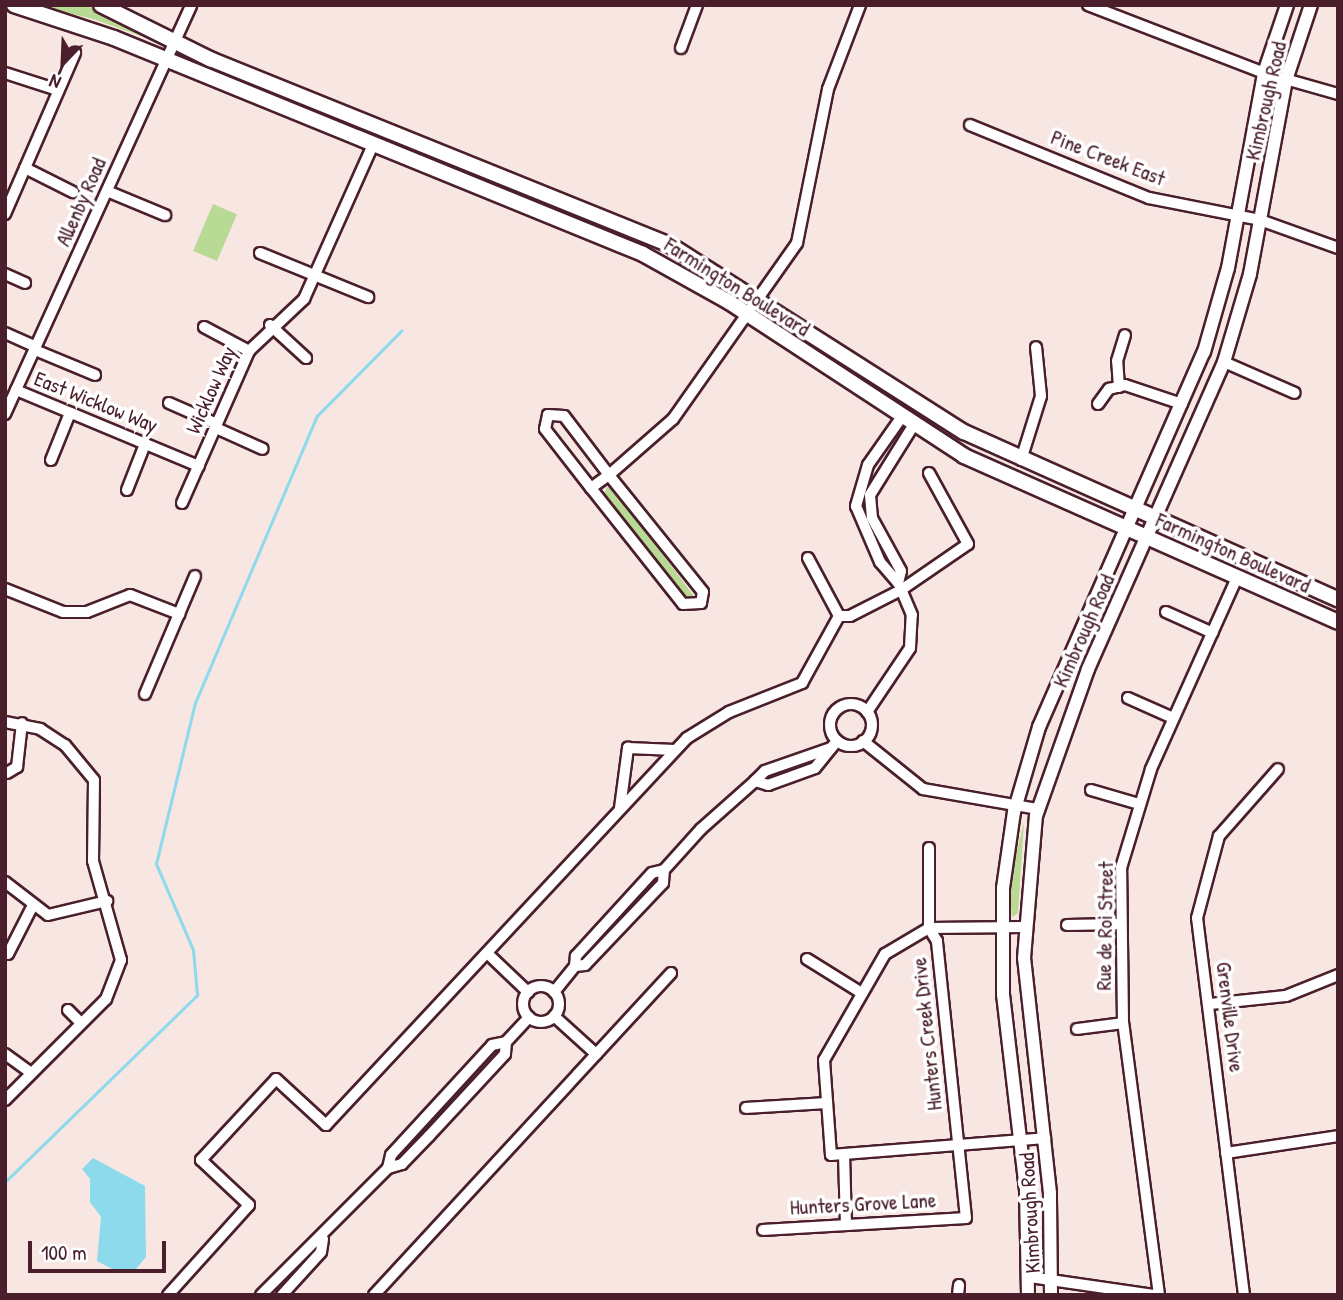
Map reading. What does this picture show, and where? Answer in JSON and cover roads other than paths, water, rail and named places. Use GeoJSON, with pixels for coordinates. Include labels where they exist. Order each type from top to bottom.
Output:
{"type":"FeatureCollection","features":[{"type":"Feature","properties":{"kind":"main road","name":"Farmington Boulevard"},"geometry":{"type":"LineString","coordinates":[[14,5],[263,81],[376,138],[469,163],[670,245],[760,297],[909,413],[989,469],[1338,622]]}},
{"type":"Feature","properties":{"kind":"main road","name":"Farmington Boulevard"},"geometry":{"type":"LineString","coordinates":[[101,5],[169,51],[643,254],[747,314],[827,368],[909,413],[1338,599]]}},
{"type":"Feature","properties":{"kind":"street","name":"Allenby Road"},"geometry":{"type":"LineString","coordinates":[[5,414],[191,5]]}},
{"type":"Feature","properties":{"kind":"street"},"geometry":{"type":"LineString","coordinates":[[681,48],[697,5]]}},
{"type":"Feature","properties":{"kind":"street"},"geometry":{"type":"LineString","coordinates":[[592,488],[673,419],[797,243],[828,89],[860,5]]}},
{"type":"Feature","properties":{"kind":"street"},"geometry":{"type":"LineString","coordinates":[[1088,5],[1264,73],[1338,94]]}},
{"type":"Feature","properties":{"kind":"street","name":"Kimbrough Road"},"geometry":{"type":"LineString","coordinates":[[1028,1295],[1030,1277],[1021,1142],[1002,927],[1016,805],[1039,727],[1205,352],[1237,214],[1264,73],[1287,5]]}},
{"type":"Feature","properties":{"kind":"street","name":"Kimbrough Road"},"geometry":{"type":"LineString","coordinates":[[1052,1295],[1045,1138],[1023,927],[1038,809],[1058,741],[1224,362],[1260,220],[1286,80],[1311,5]]}},
{"type":"Feature","properties":{"kind":"street"},"geometry":{"type":"LineString","coordinates":[[5,214],[75,53]]}},
{"type":"Feature","properties":{"kind":"street"},"geometry":{"type":"LineString","coordinates":[[5,74],[58,90]]}},
{"type":"Feature","properties":{"kind":"street","name":"Pine Creek East"},"geometry":{"type":"LineString","coordinates":[[970,125],[1149,198],[1260,220],[1338,248]]}},
{"type":"Feature","properties":{"kind":"street","name":"Wicklow Way"},"geometry":{"type":"LineString","coordinates":[[182,503],[249,351],[270,325],[304,299],[337,236],[376,138]]}},
{"type":"Feature","properties":{"kind":"street"},"geometry":{"type":"LineString","coordinates":[[25,168],[73,192]]}},
{"type":"Feature","properties":{"kind":"street"},"geometry":{"type":"LineString","coordinates":[[107,191],[165,215]]}},
{"type":"Feature","properties":{"kind":"street"},"geometry":{"type":"LineString","coordinates":[[260,253],[368,297]]}},
{"type":"Feature","properties":{"kind":"street"},"geometry":{"type":"LineString","coordinates":[[5,274],[25,283]]}},
{"type":"Feature","properties":{"kind":"street"},"geometry":{"type":"LineString","coordinates":[[270,325],[306,358]]}},
{"type":"Feature","properties":{"kind":"street"},"geometry":{"type":"LineString","coordinates":[[204,327],[249,351]]}},
{"type":"Feature","properties":{"kind":"street"},"geometry":{"type":"LineString","coordinates":[[5,333],[95,375]]}},
{"type":"Feature","properties":{"kind":"street"},"geometry":{"type":"LineString","coordinates":[[1119,387],[1117,361],[1125,335]]}},
{"type":"Feature","properties":{"kind":"street"},"geometry":{"type":"LineString","coordinates":[[1021,460],[1041,396],[1036,347]]}},
{"type":"Feature","properties":{"kind":"street"},"geometry":{"type":"LineString","coordinates":[[1224,362],[1295,393]]}},
{"type":"Feature","properties":{"kind":"street"},"geometry":{"type":"LineString","coordinates":[[1098,404],[1109,389],[1144,387],[1182,404]]}},
{"type":"Feature","properties":{"kind":"street","name":"East Wicklow Way"},"geometry":{"type":"LineString","coordinates":[[16,390],[199,466]]}},
{"type":"Feature","properties":{"kind":"street"},"geometry":{"type":"LineString","coordinates":[[169,403],[263,449]]}},
{"type":"Feature","properties":{"kind":"street"},"geometry":{"type":"LineString","coordinates":[[51,460],[70,413]]}},
{"type":"Feature","properties":{"kind":"street"},"geometry":{"type":"LineString","coordinates":[[867,712],[910,648],[912,615],[900,586],[880,562],[856,506],[868,465],[909,413]]}},
{"type":"Feature","properties":{"kind":"street"},"geometry":{"type":"LineString","coordinates":[[900,586],[901,571],[872,518],[870,495],[909,413]]}},
{"type":"Feature","properties":{"kind":"street"},"geometry":{"type":"LineString","coordinates":[[548,415],[564,416],[609,475],[703,592],[699,605],[683,604],[545,429],[548,415]]}},
{"type":"Feature","properties":{"kind":"street"},"geometry":{"type":"LineString","coordinates":[[127,490],[145,443]]}},
{"type":"Feature","properties":{"kind":"street"},"geometry":{"type":"LineString","coordinates":[[168,1295],[249,1205],[201,1160],[276,1079],[326,1125],[675,750],[712,720],[802,682],[839,616],[900,586],[968,544],[929,473]]}},
{"type":"Feature","properties":{"kind":"street"},"geometry":{"type":"LineString","coordinates":[[808,558],[839,616]]}},
{"type":"Feature","properties":{"kind":"street"},"geometry":{"type":"LineString","coordinates":[[145,694],[195,576]]}},
{"type":"Feature","properties":{"kind":"street","name":"Rue de Roi Street"},"geometry":{"type":"LineString","coordinates":[[1156,1295],[1123,1023],[1121,868],[1139,804],[1173,718],[1237,578]]}},
{"type":"Feature","properties":{"kind":"street"},"geometry":{"type":"LineString","coordinates":[[5,589],[63,612],[87,612],[130,595],[179,614]]}},
{"type":"Feature","properties":{"kind":"street"},"geometry":{"type":"LineString","coordinates":[[1166,612],[1213,633]]}},
{"type":"Feature","properties":{"kind":"street"},"geometry":{"type":"LineString","coordinates":[[1128,698],[1173,718]]}},
{"type":"Feature","properties":{"kind":"street"},"geometry":{"type":"LineString","coordinates":[[755,781],[768,785],[810,770],[829,758],[834,745],[830,728],[837,709],[849,704],[867,712],[872,725],[863,741]]}},
{"type":"Feature","properties":{"kind":"street"},"geometry":{"type":"LineString","coordinates":[[5,722],[22,723],[65,745],[94,780],[92,850],[107,901],[120,967],[110,993],[5,1100]]}},
{"type":"Feature","properties":{"kind":"street"},"geometry":{"type":"LineString","coordinates":[[7,773],[17,767],[22,723]]}},
{"type":"Feature","properties":{"kind":"street"},"geometry":{"type":"LineString","coordinates":[[575,966],[585,965],[656,891],[664,870],[765,771],[834,745],[863,741],[923,789],[1038,809]]}},
{"type":"Feature","properties":{"kind":"street"},"geometry":{"type":"LineString","coordinates":[[620,808],[628,748],[675,750]]}},
{"type":"Feature","properties":{"kind":"street"},"geometry":{"type":"LineString","coordinates":[[804,757],[810,770]]}},
{"type":"Feature","properties":{"kind":"street","name":"Grenville Drive"},"geometry":{"type":"LineString","coordinates":[[1244,1295],[1210,1004],[1197,918],[1207,865],[1219,836],[1278,769]]}},
{"type":"Feature","properties":{"kind":"street"},"geometry":{"type":"LineString","coordinates":[[1091,790],[1139,804]]}},
{"type":"Feature","properties":{"kind":"street","name":"Hunters Creek Drive"},"geometry":{"type":"LineString","coordinates":[[929,848],[929,928],[937,941],[966,1218]]}},
{"type":"Feature","properties":{"kind":"street"},"geometry":{"type":"LineString","coordinates":[[596,1054],[554,1016],[554,992],[575,966],[576,956],[652,873],[664,870]]}},
{"type":"Feature","properties":{"kind":"street"},"geometry":{"type":"LineString","coordinates":[[5,882],[32,907],[64,916],[107,901]]}},
{"type":"Feature","properties":{"kind":"street"},"geometry":{"type":"LineString","coordinates":[[8,954],[32,907]]}},
{"type":"Feature","properties":{"kind":"street"},"geometry":{"type":"LineString","coordinates":[[1067,925],[1120,924]]}},
{"type":"Feature","properties":{"kind":"street"},"geometry":{"type":"LineString","coordinates":[[1023,927],[929,928],[885,954],[828,1045],[826,1103],[831,1155],[959,1147],[1045,1138]]}},
{"type":"Feature","properties":{"kind":"street"},"geometry":{"type":"LineString","coordinates":[[487,953],[528,992]]}},
{"type":"Feature","properties":{"kind":"street"},"geometry":{"type":"LineString","coordinates":[[807,959],[860,992]]}},
{"type":"Feature","properties":{"kind":"street"},"geometry":{"type":"LineString","coordinates":[[374,1295],[671,973]]}},
{"type":"Feature","properties":{"kind":"street"},"geometry":{"type":"LineString","coordinates":[[1210,1004],[1286,996],[1338,975]]}},
{"type":"Feature","properties":{"kind":"street"},"geometry":{"type":"LineString","coordinates":[[554,992],[544,987],[528,992],[523,1003],[529,1017],[541,1022],[554,1016]]}},
{"type":"Feature","properties":{"kind":"street"},"geometry":{"type":"LineString","coordinates":[[68,1010],[81,1023]]}},
{"type":"Feature","properties":{"kind":"street"},"geometry":{"type":"LineString","coordinates":[[261,1295],[309,1243],[323,1239],[388,1168],[391,1155],[492,1045],[506,1042],[529,1017]]}},
{"type":"Feature","properties":{"kind":"street"},"geometry":{"type":"LineString","coordinates":[[1077,1028],[1123,1023]]}},
{"type":"Feature","properties":{"kind":"street"},"geometry":{"type":"LineString","coordinates":[[388,1168],[402,1164],[446,1118],[505,1054],[506,1042]]}},
{"type":"Feature","properties":{"kind":"street"},"geometry":{"type":"LineString","coordinates":[[5,1054],[31,1073]]}},
{"type":"Feature","properties":{"kind":"street"},"geometry":{"type":"LineString","coordinates":[[746,1108],[826,1103]]}},
{"type":"Feature","properties":{"kind":"street"},"geometry":{"type":"LineString","coordinates":[[1226,1153],[1338,1136]]}},
{"type":"Feature","properties":{"kind":"street"},"geometry":{"type":"LineString","coordinates":[[844,1154],[846,1224]]}},
{"type":"Feature","properties":{"kind":"street","name":"Hunters Grove Lane"},"geometry":{"type":"LineString","coordinates":[[763,1230],[966,1218]]}},
{"type":"Feature","properties":{"kind":"street"},"geometry":{"type":"LineString","coordinates":[[282,1295],[321,1252],[323,1239]]}},
{"type":"Feature","properties":{"kind":"street"},"geometry":{"type":"LineString","coordinates":[[1030,1277],[1156,1295]]}},
{"type":"Feature","properties":{"kind":"water"},"geometry":{"type":"Polygon","coordinates":[[[93,1158],[145,1186],[146,1257],[135,1270],[116,1271],[97,1261],[101,1217],[90,1202],[90,1179],[82,1169],[93,1158]]]}},
{"type":"Feature","properties":{"kind":"waterway"},"geometry":{"type":"LineString","coordinates":[[5,1182],[197,995],[193,950],[156,864],[195,703],[317,416],[401,331]]}}]}
